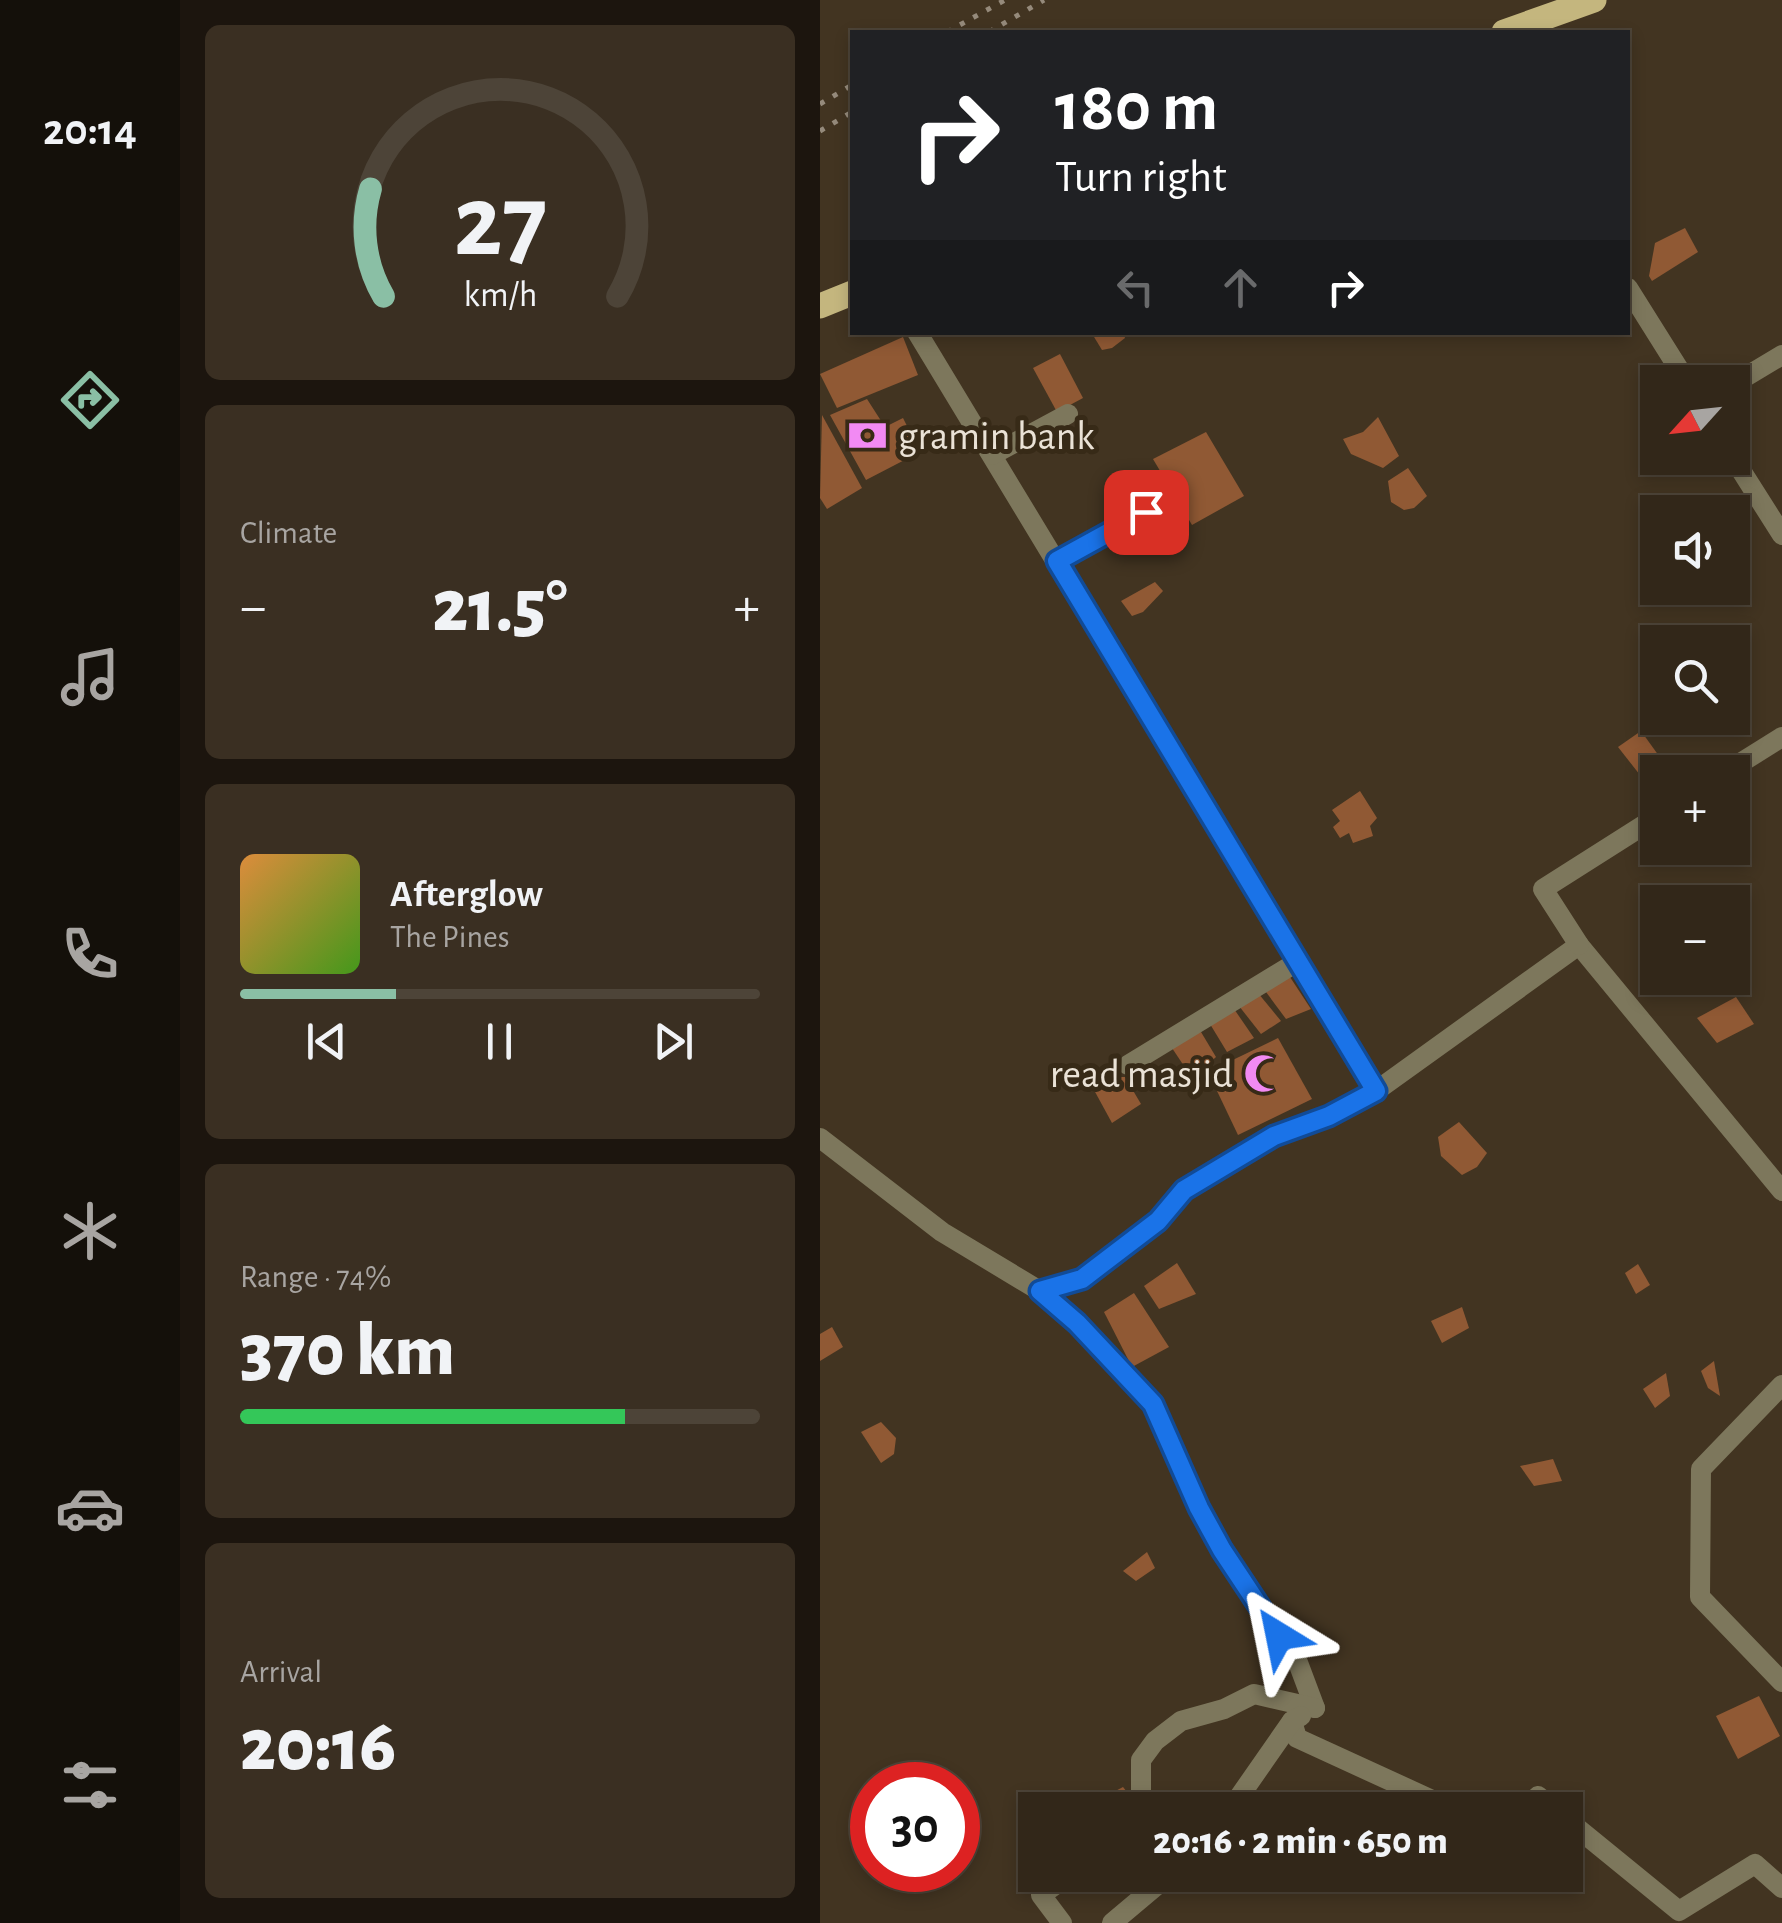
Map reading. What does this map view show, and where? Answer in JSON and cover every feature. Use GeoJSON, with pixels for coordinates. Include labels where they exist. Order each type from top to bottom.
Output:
{"type":"FeatureCollection","features":[{"type":"Feature","properties":{"kind":"main road"},"geometry":{"type":"LineString","coordinates":[[1510,30],[1594,0]]}},
{"type":"Feature","properties":{"kind":"main road"},"geometry":{"type":"LineString","coordinates":[[820,306],[850,294]]}},
{"type":"Feature","properties":{"kind":"street"},"geometry":{"type":"LineString","coordinates":[[1630,291],[1676,365]]}},
{"type":"Feature","properties":{"kind":"street"},"geometry":{"type":"LineString","coordinates":[[919,335],[1376,1091]]}},
{"type":"Feature","properties":{"kind":"street"},"geometry":{"type":"LineString","coordinates":[[1750,374],[1782,355]]}},
{"type":"Feature","properties":{"kind":"street"},"geometry":{"type":"LineString","coordinates":[[992,456],[1068,414]]}},
{"type":"Feature","properties":{"kind":"street"},"geometry":{"type":"LineString","coordinates":[[1744,475],[1782,535]]}},
{"type":"Feature","properties":{"kind":"street"},"geometry":{"type":"LineString","coordinates":[[1057,561],[1175,496]]}},
{"type":"Feature","properties":{"kind":"street"},"geometry":{"type":"LineString","coordinates":[[1750,757],[1782,737]]}},
{"type":"Feature","properties":{"kind":"street"},"geometry":{"type":"LineString","coordinates":[[1640,827],[1543,888],[1579,945],[1782,1191]]}},
{"type":"Feature","properties":{"kind":"street"},"geometry":{"type":"LineString","coordinates":[[1040,1291],[1082,1279],[1158,1221],[1184,1190],[1274,1136],[1329,1116],[1376,1091],[1579,945]]}},
{"type":"Feature","properties":{"kind":"street"},"geometry":{"type":"LineString","coordinates":[[1128,1066],[1297,962]]}},
{"type":"Feature","properties":{"kind":"street"},"geometry":{"type":"LineString","coordinates":[[820,1138],[942,1232],[1040,1291],[1077,1323],[1153,1404],[1199,1508],[1260,1613],[1297,1660],[1315,1708]]}},
{"type":"Feature","properties":{"kind":"street"},"geometry":{"type":"LineString","coordinates":[[1782,1385],[1701,1468],[1700,1596],[1782,1682]]}},
{"type":"Feature","properties":{"kind":"street"},"geometry":{"type":"LineString","coordinates":[[1141,1792],[1141,1760],[1181,1720],[1224,1709],[1254,1694],[1315,1708]]}},
{"type":"Feature","properties":{"kind":"street"},"geometry":{"type":"LineString","coordinates":[[1243,1792],[1292,1721],[1315,1708]]}},
{"type":"Feature","properties":{"kind":"street"},"geometry":{"type":"LineString","coordinates":[[1292,1721],[1296,1738],[1414,1792]]}},
{"type":"Feature","properties":{"kind":"street"},"geometry":{"type":"LineString","coordinates":[[1583,1833],[1679,1911],[1755,1864],[1782,1888]]}},
{"type":"Feature","properties":{"kind":"street"},"geometry":{"type":"LineString","coordinates":[[1045,1892],[1041,1895],[1062,1923]]}},
{"type":"Feature","properties":{"kind":"street"},"geometry":{"type":"LineString","coordinates":[[1112,1923],[1149,1892]]}},
{"type":"Feature","properties":{"kind":"building"},"geometry":{"type":"Polygon","coordinates":[[[1685,228],[1698,252],[1652,281],[1649,276],[1655,243],[1685,228]]]}},
{"type":"Feature","properties":{"kind":"building"},"geometry":{"type":"Polygon","coordinates":[[[1093,335],[1124,335],[1112,348],[1102,350],[1093,335]]]}},
{"type":"Feature","properties":{"kind":"building"},"geometry":{"type":"Polygon","coordinates":[[[903,337],[918,375],[837,408],[820,374],[903,337]]]}},
{"type":"Feature","properties":{"kind":"building"},"geometry":{"type":"Polygon","coordinates":[[[1060,354],[1083,398],[1057,412],[1033,368],[1060,354]]]}},
{"type":"Feature","properties":{"kind":"building"},"geometry":{"type":"Polygon","coordinates":[[[867,399],[885,427],[903,418],[920,452],[866,480],[830,415],[867,399]]]}},
{"type":"Feature","properties":{"kind":"building"},"geometry":{"type":"Polygon","coordinates":[[[822,415],[862,488],[827,509],[820,498],[822,415]]]}},
{"type":"Feature","properties":{"kind":"building"},"geometry":{"type":"Polygon","coordinates":[[[1378,417],[1399,456],[1383,468],[1351,454],[1343,439],[1363,432],[1378,417]]]}},
{"type":"Feature","properties":{"kind":"building"},"geometry":{"type":"Polygon","coordinates":[[[1206,432],[1244,496],[1192,525],[1153,459],[1206,432]]]}},
{"type":"Feature","properties":{"kind":"building"},"geometry":{"type":"Polygon","coordinates":[[[1408,468],[1427,496],[1414,508],[1404,510],[1391,502],[1388,481],[1408,468]]]}},
{"type":"Feature","properties":{"kind":"building"},"geometry":{"type":"Polygon","coordinates":[[[1155,582],[1163,591],[1143,612],[1132,616],[1121,601],[1155,582]]]}},
{"type":"Feature","properties":{"kind":"building"},"geometry":{"type":"Polygon","coordinates":[[[1640,732],[1658,755],[1640,755],[1640,775],[1618,747],[1640,732]]]}},
{"type":"Feature","properties":{"kind":"building"},"geometry":{"type":"Polygon","coordinates":[[[1360,791],[1377,818],[1370,826],[1373,836],[1353,843],[1349,833],[1340,838],[1333,827],[1340,821],[1332,810],[1360,791]]]}},
{"type":"Feature","properties":{"kind":"building"},"geometry":{"type":"Polygon","coordinates":[[[1288,974],[1311,1009],[1286,1019],[1266,992],[1288,974]]]}},
{"type":"Feature","properties":{"kind":"building"},"geometry":{"type":"Polygon","coordinates":[[[1258,993],[1281,1021],[1261,1034],[1239,1006],[1258,993]]]}},
{"type":"Feature","properties":{"kind":"building"},"geometry":{"type":"Polygon","coordinates":[[[1736,997],[1754,1024],[1717,1043],[1697,1018],[1736,997]]]}},
{"type":"Feature","properties":{"kind":"building"},"geometry":{"type":"Polygon","coordinates":[[[1232,1006],[1254,1038],[1227,1052],[1210,1024],[1232,1006]]]}},
{"type":"Feature","properties":{"kind":"building"},"geometry":{"type":"Polygon","coordinates":[[[1198,1027],[1216,1057],[1192,1078],[1170,1045],[1198,1027]]]}},
{"type":"Feature","properties":{"kind":"building"},"geometry":{"type":"Polygon","coordinates":[[[1278,1038],[1312,1099],[1238,1135],[1208,1072],[1278,1038]]]}},
{"type":"Feature","properties":{"kind":"building"},"geometry":{"type":"Polygon","coordinates":[[[1114,1077],[1125,1077],[1141,1104],[1112,1123],[1094,1090],[1114,1077]]]}},
{"type":"Feature","properties":{"kind":"building"},"geometry":{"type":"Polygon","coordinates":[[[1459,1122],[1487,1153],[1477,1167],[1462,1175],[1441,1156],[1438,1137],[1459,1122]]]}},
{"type":"Feature","properties":{"kind":"building"},"geometry":{"type":"Polygon","coordinates":[[[1177,1263],[1196,1294],[1159,1309],[1144,1286],[1177,1263]]]}},
{"type":"Feature","properties":{"kind":"building"},"geometry":{"type":"Polygon","coordinates":[[[1638,1264],[1650,1285],[1636,1294],[1625,1273],[1638,1264]]]}},
{"type":"Feature","properties":{"kind":"building"},"geometry":{"type":"Polygon","coordinates":[[[1134,1293],[1169,1347],[1132,1367],[1104,1312],[1134,1293]]]}},
{"type":"Feature","properties":{"kind":"building"},"geometry":{"type":"Polygon","coordinates":[[[1462,1307],[1469,1328],[1442,1343],[1431,1321],[1462,1307]]]}},
{"type":"Feature","properties":{"kind":"building"},"geometry":{"type":"Polygon","coordinates":[[[832,1327],[843,1347],[820,1361],[820,1334],[832,1327]]]}},
{"type":"Feature","properties":{"kind":"building"},"geometry":{"type":"Polygon","coordinates":[[[1714,1361],[1720,1396],[1708,1388],[1701,1371],[1714,1361]]]}},
{"type":"Feature","properties":{"kind":"building"},"geometry":{"type":"Polygon","coordinates":[[[1666,1373],[1670,1396],[1655,1408],[1643,1389],[1666,1373]]]}},
{"type":"Feature","properties":{"kind":"building"},"geometry":{"type":"Polygon","coordinates":[[[881,1422],[896,1438],[894,1454],[881,1463],[861,1432],[881,1422]]]}},
{"type":"Feature","properties":{"kind":"building"},"geometry":{"type":"Polygon","coordinates":[[[1553,1459],[1562,1481],[1534,1486],[1520,1466],[1553,1459]]]}},
{"type":"Feature","properties":{"kind":"building"},"geometry":{"type":"Polygon","coordinates":[[[1147,1552],[1155,1568],[1136,1581],[1123,1571],[1147,1552]]]}},
{"type":"Feature","properties":{"kind":"building"},"geometry":{"type":"Polygon","coordinates":[[[1759,1696],[1780,1736],[1738,1759],[1716,1716],[1759,1696]]]}},
{"type":"Feature","properties":{"kind":"railway"},"geometry":{"type":"LineString","coordinates":[[951,30],[1005,0]]}},
{"type":"Feature","properties":{"kind":"railway"},"geometry":{"type":"LineString","coordinates":[[992,30],[1044,0]]}},
{"type":"Feature","properties":{"kind":"railway"},"geometry":{"type":"LineString","coordinates":[[820,104],[850,86]]}},
{"type":"Feature","properties":{"kind":"railway"},"geometry":{"type":"LineString","coordinates":[[820,131],[850,113]]}},
{"type":"Feature","properties":{"kind":"place","name":"gramin bank"},"geometry":{"type":"Point","coordinates":[868,435]}},
{"type":"Feature","properties":{"kind":"place","name":"read masjid"},"geometry":{"type":"Point","coordinates":[1263,1073]}},
{"type":"Feature","properties":{"kind":"route"},"geometry":{"type":"LineString","coordinates":[[1146,512],[1057,561],[1376,1091],[1329,1116],[1274,1136],[1184,1190],[1158,1221],[1082,1279],[1040,1291],[1077,1323],[1153,1404],[1199,1508],[1260,1613],[1279,1636]]}}]}
